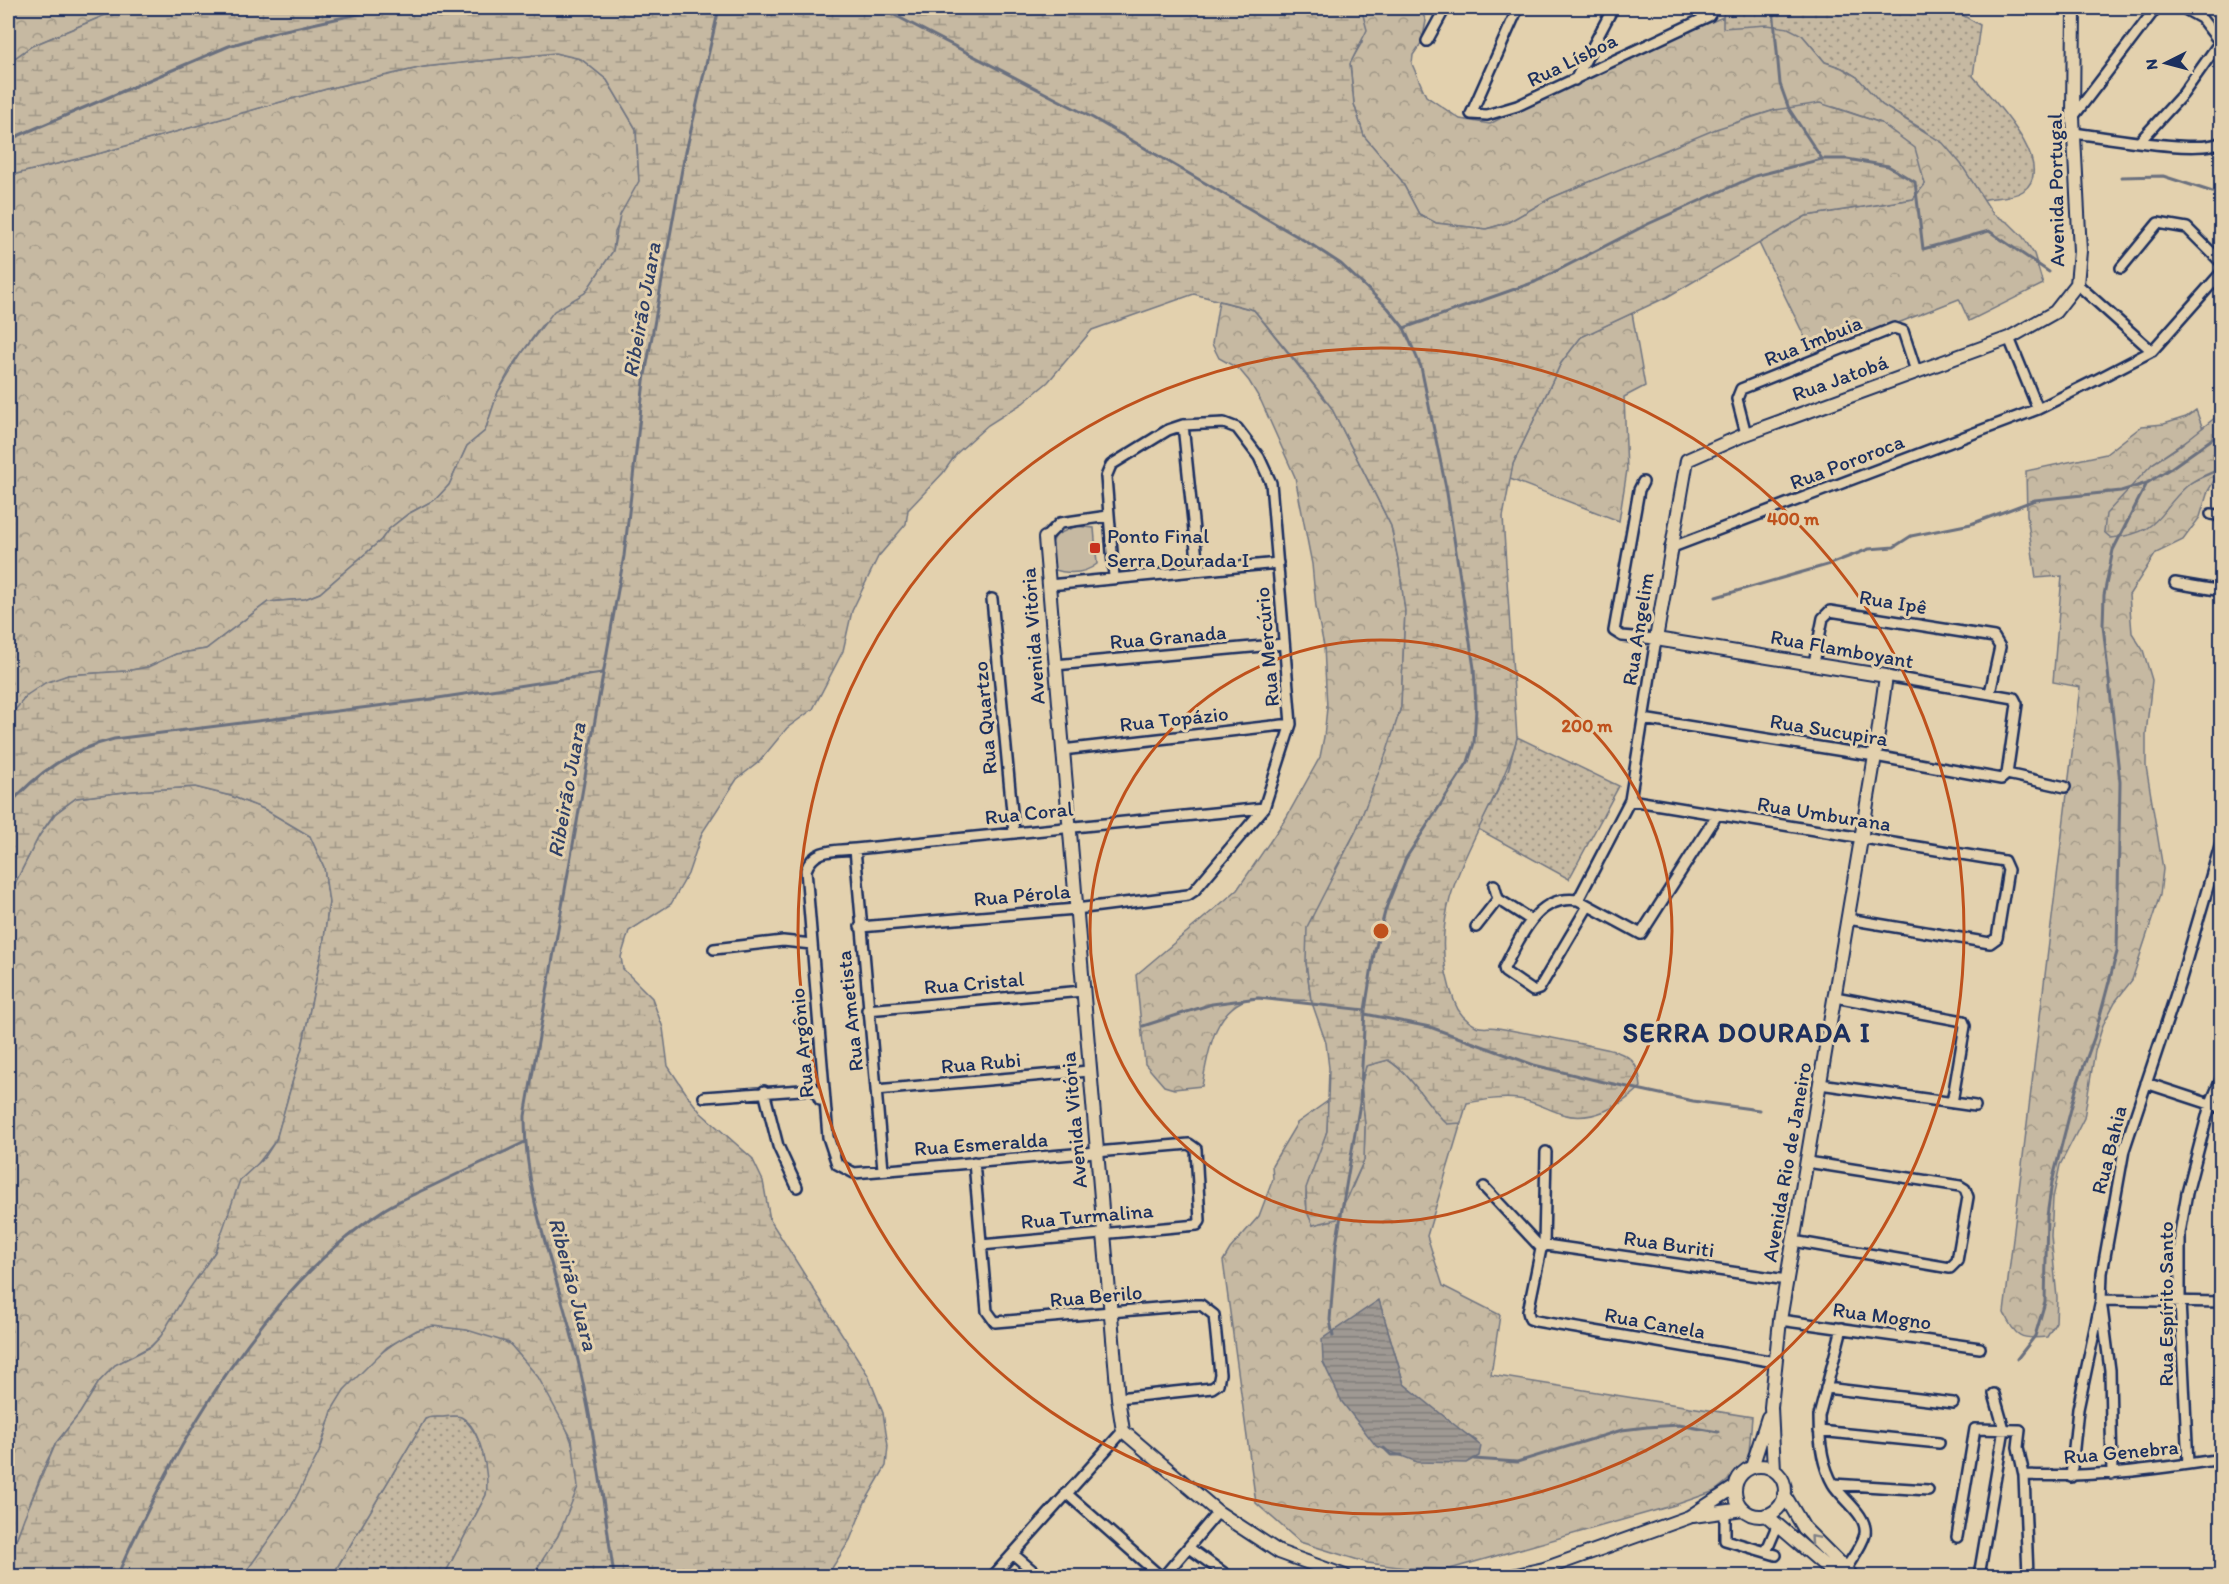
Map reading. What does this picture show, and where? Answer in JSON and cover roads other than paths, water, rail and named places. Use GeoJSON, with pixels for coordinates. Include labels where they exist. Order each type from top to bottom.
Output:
{"type":"FeatureCollection","features":[{"type":"Feature","properties":{"kind":"street"},"geometry":{"type":"LineString","coordinates":[[1427,40],[1445,8]]}},
{"type":"Feature","properties":{"kind":"street","name":"Rua Lísboa"},"geometry":{"type":"LineString","coordinates":[[1518,8],[1471,114],[1487,115],[1517,106],[1709,15],[1714,8]]}},
{"type":"Feature","properties":{"kind":"street"},"geometry":{"type":"LineString","coordinates":[[1575,80],[1612,8]]}},
{"type":"Feature","properties":{"kind":"street","name":"Avenida Portugal"},"geometry":{"type":"LineString","coordinates":[[2009,338],[2055,312],[2077,284],[2080,251],[2073,117],[2074,8]]}},
{"type":"Feature","properties":{"kind":"street"},"geometry":{"type":"LineString","coordinates":[[2073,117],[2156,8]]}},
{"type":"Feature","properties":{"kind":"street"},"geometry":{"type":"LineString","coordinates":[[2141,140],[2183,94],[2221,42],[2201,18],[2183,8]]}},
{"type":"Feature","properties":{"kind":"street"},"geometry":{"type":"LineString","coordinates":[[2074,133],[2206,148],[2222,141]]}},
{"type":"Feature","properties":{"kind":"street"},"geometry":{"type":"LineString","coordinates":[[2121,268],[2158,223],[2187,228],[2222,263]]}},
{"type":"Feature","properties":{"kind":"street"},"geometry":{"type":"LineString","coordinates":[[2077,284],[2152,351],[2222,272]]}},
{"type":"Feature","properties":{"kind":"street","name":"Rua Imbuia"},"geometry":{"type":"LineString","coordinates":[[1746,434],[1737,399],[1741,389],[1894,328],[1903,331],[1916,371]]}},
{"type":"Feature","properties":{"kind":"street"},"geometry":{"type":"LineString","coordinates":[[2009,338],[2038,409]]}},
{"type":"Feature","properties":{"kind":"street","name":"Rua Jatobá"},"geometry":{"type":"LineString","coordinates":[[1687,460],[1746,434],[2009,338]]}},
{"type":"Feature","properties":{"kind":"street","name":"Rua Pororoca"},"geometry":{"type":"LineString","coordinates":[[1670,548],[2038,409],[2152,351]]}},
{"type":"Feature","properties":{"kind":"street","name":"Rua Mercúrio"},"geometry":{"type":"LineString","coordinates":[[1183,425],[1231,424],[1259,457],[1270,483],[1291,724],[1264,808],[1219,864],[1188,895]]}},
{"type":"Feature","properties":{"kind":"street"},"geometry":{"type":"LineString","coordinates":[[1114,577],[1108,516],[1107,471],[1111,465],[1168,430],[1183,425],[1198,569]]}},
{"type":"Feature","properties":{"kind":"street","name":"Rua Angelim"},"geometry":{"type":"LineString","coordinates":[[1578,900],[1630,800],[1670,548],[1687,460]]}},
{"type":"Feature","properties":{"kind":"street"},"geometry":{"type":"LineString","coordinates":[[1643,482],[1639,490],[1614,631],[1617,635],[1656,639]]}},
{"type":"Feature","properties":{"kind":"street"},"geometry":{"type":"LineString","coordinates":[[2211,514],[2222,516]]}},
{"type":"Feature","properties":{"kind":"street"},"geometry":{"type":"LineString","coordinates":[[1045,538],[1060,523],[1108,516]]}},
{"type":"Feature","properties":{"kind":"street","name":"Avenida Vitória"},"geometry":{"type":"LineString","coordinates":[[1045,538],[1110,1313],[1123,1431]]}},
{"type":"Feature","properties":{"kind":"street"},"geometry":{"type":"LineString","coordinates":[[1049,585],[1278,563]]}},
{"type":"Feature","properties":{"kind":"street"},"geometry":{"type":"LineString","coordinates":[[2175,583],[2222,591]]}},
{"type":"Feature","properties":{"kind":"street","name":"Rua Quartzo"},"geometry":{"type":"LineString","coordinates":[[992,600],[1014,832]]}},
{"type":"Feature","properties":{"kind":"street","name":"Rua Ipê"},"geometry":{"type":"LineString","coordinates":[[1814,663],[1822,618],[1830,610],[1994,637],[2000,646],[1990,693]]}},
{"type":"Feature","properties":{"kind":"street","name":"Rua Flamboyant"},"geometry":{"type":"LineString","coordinates":[[1656,639],[1814,663],[2014,698],[2018,704],[2007,774]]}},
{"type":"Feature","properties":{"kind":"street","name":"Rua Granada"},"geometry":{"type":"LineString","coordinates":[[1055,665],[1284,644]]}},
{"type":"Feature","properties":{"kind":"street","name":"Avenida Rio de Janeiro"},"geometry":{"type":"LineString","coordinates":[[1774,1470],[1771,1407],[1780,1320],[1862,838],[1886,676]]}},
{"type":"Feature","properties":{"kind":"street","name":"Rua Sucupira"},"geometry":{"type":"LineString","coordinates":[[1643,719],[1875,756],[2001,779],[2007,774]]}},
{"type":"Feature","properties":{"kind":"street","name":"Rua Topázio"},"geometry":{"type":"LineString","coordinates":[[1062,750],[1291,724]]}},
{"type":"Feature","properties":{"kind":"street"},"geometry":{"type":"LineString","coordinates":[[2007,774],[2065,787]]}},
{"type":"Feature","properties":{"kind":"street","name":"Rua Umburana"},"geometry":{"type":"LineString","coordinates":[[1630,800],[2004,861],[2008,870],[1996,938],[1990,943],[1848,919]]}},
{"type":"Feature","properties":{"kind":"street","name":"Rua Coral"},"geometry":{"type":"LineString","coordinates":[[806,870],[809,860],[816,854],[1264,808]]}},
{"type":"Feature","properties":{"kind":"street"},"geometry":{"type":"LineString","coordinates":[[1588,906],[1539,988],[1533,991],[1505,972],[1504,968],[1530,920],[1539,909],[1568,898],[1578,900],[1638,935],[1641,934],[1717,815]]}},
{"type":"Feature","properties":{"kind":"street","name":"Rua Bahia"},"geometry":{"type":"LineString","coordinates":[[2071,1477],[2078,1409],[2101,1300],[2102,1273],[2124,1150],[2180,982],[2222,839]]}},
{"type":"Feature","properties":{"kind":"street","name":"Rua Ametista"},"geometry":{"type":"LineString","coordinates":[[855,849],[867,1010],[883,1169]]}},
{"type":"Feature","properties":{"kind":"street","name":"Rua Argônio"},"geometry":{"type":"LineString","coordinates":[[806,870],[828,1137],[837,1164],[854,1173],[883,1169]]}},
{"type":"Feature","properties":{"kind":"street"},"geometry":{"type":"LineString","coordinates":[[1494,885],[1498,899],[1530,920]]}},
{"type":"Feature","properties":{"kind":"street","name":"Rua Pérola"},"geometry":{"type":"LineString","coordinates":[[860,927],[1076,909],[1188,895]]}},
{"type":"Feature","properties":{"kind":"street"},"geometry":{"type":"LineString","coordinates":[[1476,927],[1498,899]]}},
{"type":"Feature","properties":{"kind":"street"},"geometry":{"type":"LineString","coordinates":[[714,948],[783,941],[812,944]]}},
{"type":"Feature","properties":{"kind":"street","name":"Rua Cristal"},"geometry":{"type":"LineString","coordinates":[[867,1010],[1083,991]]}},
{"type":"Feature","properties":{"kind":"street"},"geometry":{"type":"LineString","coordinates":[[1834,997],[1963,1022],[1965,1026],[1952,1103]]}},
{"type":"Feature","properties":{"kind":"street","name":"Rua Rubi"},"geometry":{"type":"LineString","coordinates":[[876,1090],[1089,1071]]}},
{"type":"Feature","properties":{"kind":"street","name":"Rua Espírito Santo"},"geometry":{"type":"LineString","coordinates":[[2188,1464],[2180,1301],[2180,1233],[2187,1193],[2210,1105],[2222,1077]]}},
{"type":"Feature","properties":{"kind":"street"},"geometry":{"type":"LineString","coordinates":[[2146,1083],[2222,1108]]}},
{"type":"Feature","properties":{"kind":"street"},"geometry":{"type":"LineString","coordinates":[[1820,1084],[1975,1107]]}},
{"type":"Feature","properties":{"kind":"street"},"geometry":{"type":"LineString","coordinates":[[704,1097],[817,1089],[828,1137]]}},
{"type":"Feature","properties":{"kind":"street"},"geometry":{"type":"LineString","coordinates":[[764,1091],[778,1146],[797,1187]]}},
{"type":"Feature","properties":{"kind":"street","name":"Rua Esmeralda"},"geometry":{"type":"LineString","coordinates":[[883,1169],[1189,1144],[1195,1147],[1196,1153],[1201,1217],[1197,1225]]}},
{"type":"Feature","properties":{"kind":"street"},"geometry":{"type":"LineString","coordinates":[[1544,1246],[1546,1152]]}},
{"type":"Feature","properties":{"kind":"street"},"geometry":{"type":"LineString","coordinates":[[1793,1241],[1944,1268],[1953,1267],[1956,1262],[1968,1197],[1965,1189],[1807,1161]]}},
{"type":"Feature","properties":{"kind":"street"},"geometry":{"type":"LineString","coordinates":[[974,1162],[981,1245]]}},
{"type":"Feature","properties":{"kind":"street"},"geometry":{"type":"LineString","coordinates":[[1484,1187],[1544,1246]]}},
{"type":"Feature","properties":{"kind":"street","name":"Rua Turmalina"},"geometry":{"type":"LineString","coordinates":[[981,1245],[1197,1225]]}},
{"type":"Feature","properties":{"kind":"street","name":"Rua Berilo"},"geometry":{"type":"LineString","coordinates":[[981,1245],[987,1311],[995,1322],[1201,1305],[1211,1311],[1216,1326],[1220,1380],[1212,1388],[1118,1398]]}},
{"type":"Feature","properties":{"kind":"street","name":"Rua Buriti"},"geometry":{"type":"LineString","coordinates":[[1544,1246],[1787,1280]]}},
{"type":"Feature","properties":{"kind":"street","name":"Rua Canela"},"geometry":{"type":"LineString","coordinates":[[1544,1246],[1528,1312],[1530,1318],[1775,1362]]}},
{"type":"Feature","properties":{"kind":"street"},"geometry":{"type":"LineString","coordinates":[[2112,1474],[2110,1370],[2101,1300],[2222,1302]]}},
{"type":"Feature","properties":{"kind":"street","name":"Rua Mogno"},"geometry":{"type":"LineString","coordinates":[[1780,1320],[1980,1348]]}},
{"type":"Feature","properties":{"kind":"street"},"geometry":{"type":"LineString","coordinates":[[1842,1328],[1826,1388],[1819,1431],[1833,1484],[1862,1521],[1865,1529],[1863,1539],[1845,1574]]}},
{"type":"Feature","properties":{"kind":"street"},"geometry":{"type":"LineString","coordinates":[[1826,1388],[1953,1403]]}},
{"type":"Feature","properties":{"kind":"street"},"geometry":{"type":"LineString","coordinates":[[1979,1576],[2004,1429],[1994,1394]]}},
{"type":"Feature","properties":{"kind":"street","name":"Avenida Rio de Janeiro"},"geometry":{"type":"LineString","coordinates":[[1752,1467],[1771,1407]]}},
{"type":"Feature","properties":{"kind":"street"},"geometry":{"type":"LineString","coordinates":[[1957,1537],[1975,1429],[2020,1430],[2018,1447],[2024,1475],[2028,1576]]}},
{"type":"Feature","properties":{"kind":"street"},"geometry":{"type":"LineString","coordinates":[[993,1576],[1123,1431],[1218,1512],[1279,1552],[1345,1576]]}},
{"type":"Feature","properties":{"kind":"street"},"geometry":{"type":"LineString","coordinates":[[1819,1431],[1939,1443]]}},
{"type":"Feature","properties":{"kind":"street","name":"Rua Genebra"},"geometry":{"type":"LineString","coordinates":[[2024,1475],[2071,1477],[2112,1474],[2222,1459]]}},
{"type":"Feature","properties":{"kind":"street"},"geometry":{"type":"LineString","coordinates":[[1512,1576],[1545,1573],[1689,1517],[1735,1487],[1741,1475],[1752,1467],[1763,1466],[1774,1470],[1783,1481],[1784,1494],[1804,1528],[1845,1574]]}},
{"type":"Feature","properties":{"kind":"street"},"geometry":{"type":"LineString","coordinates":[[1833,1484],[1928,1490]]}},
{"type":"Feature","properties":{"kind":"street"},"geometry":{"type":"LineString","coordinates":[[1735,1487],[1736,1499],[1743,1509],[1754,1515],[1766,1515],[1778,1508],[1784,1494]]}},
{"type":"Feature","properties":{"kind":"street"},"geometry":{"type":"LineString","coordinates":[[1065,1493],[1162,1576],[1189,1548],[1218,1512]]}},
{"type":"Feature","properties":{"kind":"street"},"geometry":{"type":"LineString","coordinates":[[1689,1517],[1743,1509]]}},
{"type":"Feature","properties":{"kind":"street"},"geometry":{"type":"LineString","coordinates":[[1725,1512],[1725,1540],[1771,1553],[1778,1526]]}},
{"type":"Feature","properties":{"kind":"street"},"geometry":{"type":"LineString","coordinates":[[1766,1515],[1845,1574]]}},
{"type":"Feature","properties":{"kind":"street"},"geometry":{"type":"LineString","coordinates":[[1189,1548],[1228,1576]]}},
{"type":"Feature","properties":{"kind":"street"},"geometry":{"type":"LineString","coordinates":[[1013,1554],[1039,1576]]}},
{"type":"Feature","properties":{"kind":"waterway"},"geometry":{"type":"LineString","coordinates":[[8,140],[229,46],[276,32],[386,8]]}},
{"type":"Feature","properties":{"kind":"waterway","name":"Ribeirão Juara"},"geometry":{"type":"LineString","coordinates":[[614,1576],[585,1391],[530,1180],[525,1116],[624,556],[644,381],[682,169],[719,8]]}},
{"type":"Feature","properties":{"kind":"waterway"},"geometry":{"type":"LineString","coordinates":[[881,8],[1093,118],[1341,264],[1388,308],[1404,328],[1421,367],[1447,493],[1474,668],[1476,708],[1474,743],[1468,762],[1406,858],[1386,908],[1374,954],[1365,1010],[1360,1103],[1336,1245],[1330,1320],[1333,1336]]}},
{"type":"Feature","properties":{"kind":"waterway"},"geometry":{"type":"LineString","coordinates":[[1773,8],[1780,84],[1789,109],[1822,159]]}},
{"type":"Feature","properties":{"kind":"waterway"},"geometry":{"type":"LineString","coordinates":[[1404,328],[1535,282],[1648,224],[1755,176],[1822,159],[1847,159],[1888,166],[1915,182],[1923,249],[1989,231],[2049,272]]}},
{"type":"Feature","properties":{"kind":"waterway"},"geometry":{"type":"LineString","coordinates":[[2121,177],[2163,176],[2222,195]]}},
{"type":"Feature","properties":{"kind":"waterway"},"geometry":{"type":"LineString","coordinates":[[1716,597],[1827,565],[1869,549],[1894,547],[1911,536],[1971,524],[2035,500],[2121,491],[2147,483],[2222,432]]}},
{"type":"Feature","properties":{"kind":"waterway"},"geometry":{"type":"LineString","coordinates":[[2017,1359],[2035,1336],[2045,1302],[2047,1216],[2052,1182],[2078,1082],[2094,1038],[2117,952],[2120,782],[2103,625],[2104,595],[2113,550],[2147,483]]}},
{"type":"Feature","properties":{"kind":"waterway"},"geometry":{"type":"LineString","coordinates":[[8,806],[31,783],[56,764],[83,749],[114,739],[425,700],[602,673]]}},
{"type":"Feature","properties":{"kind":"waterway"},"geometry":{"type":"LineString","coordinates":[[1143,1026],[1212,1004],[1258,998],[1365,1010]]}},
{"type":"Feature","properties":{"kind":"waterway"},"geometry":{"type":"LineString","coordinates":[[1365,1014],[1430,1027],[1534,1065],[1595,1080],[1693,1101],[1759,1110]]}},
{"type":"Feature","properties":{"kind":"waterway"},"geometry":{"type":"LineString","coordinates":[[117,1576],[140,1526],[195,1423],[261,1326],[299,1282],[341,1242],[385,1209],[525,1142]]}},
{"type":"Feature","properties":{"kind":"waterway"},"geometry":{"type":"LineString","coordinates":[[1474,1459],[1517,1462],[1622,1430],[1647,1427],[1679,1425],[1718,1432]]}},
{"type":"Feature","properties":{"kind":"waterway"},"geometry":{"type":"LineString","coordinates":[[1384,1448],[1391,1455],[1402,1455]]}},
{"type":"Feature","properties":{"kind":"place","name":"Ponto Final Serra Dourada I"},"geometry":{"type":"Point","coordinates":[1095,548]}},
{"type":"Feature","properties":{"kind":"district","name":"SERRA DOURADA I"},"geometry":{"type":"Point","coordinates":[1747,1033]}}]}
